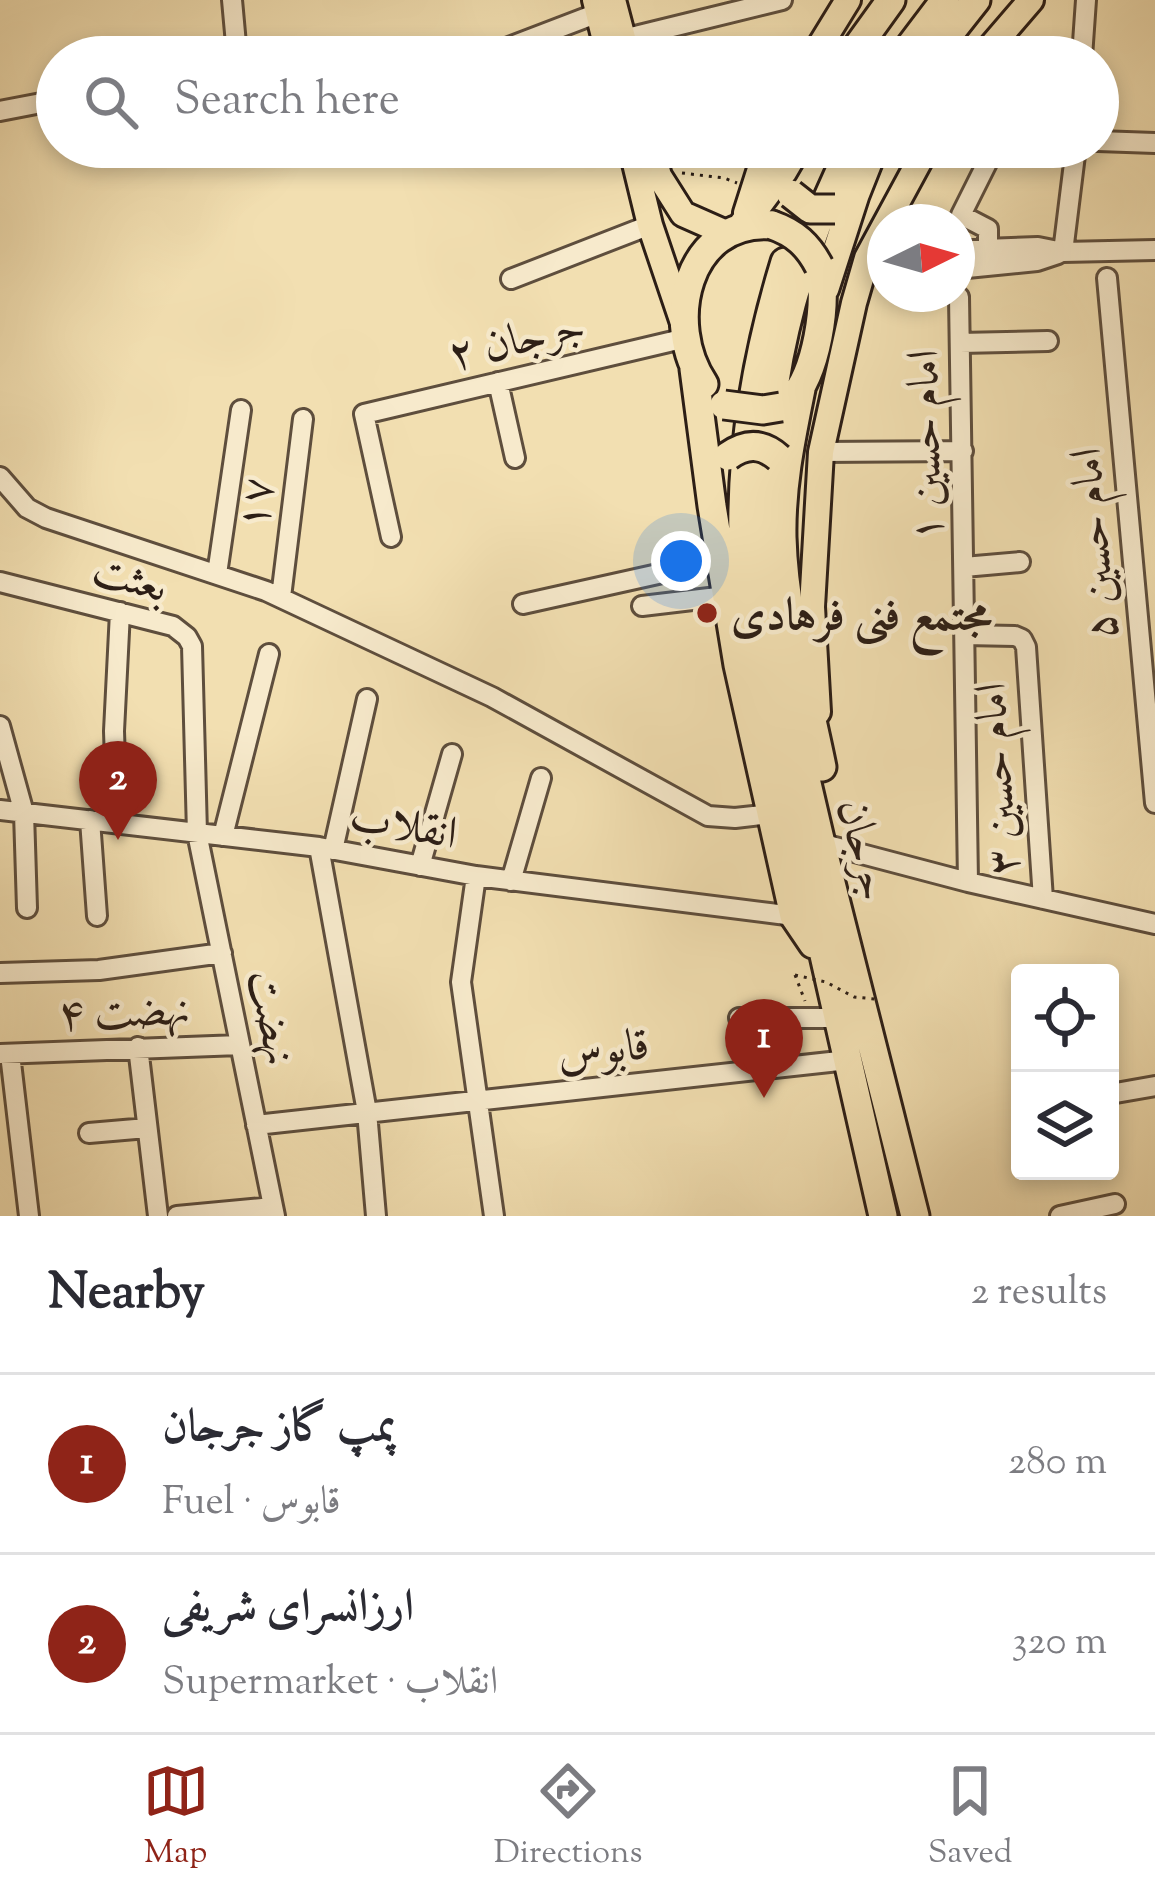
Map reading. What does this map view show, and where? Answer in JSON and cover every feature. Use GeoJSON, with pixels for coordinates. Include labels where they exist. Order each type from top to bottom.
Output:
{"type":"FeatureCollection","features":[{"type":"Feature","properties":{"kind":"highway"},"geometry":{"type":"LineString","coordinates":[[865,36],[891,0]]}},
{"type":"Feature","properties":{"kind":"highway"},"geometry":{"type":"LineString","coordinates":[[897,36],[922,0]]}},
{"type":"Feature","properties":{"kind":"highway"},"geometry":{"type":"LineString","coordinates":[[918,36],[945,0]]}},
{"type":"Feature","properties":{"kind":"highway"},"geometry":{"type":"LineString","coordinates":[[947,36],[976,0]]}},
{"type":"Feature","properties":{"kind":"highway","name":"جرجان"},"geometry":{"type":"LineString","coordinates":[[823,168],[785,260],[766,324],[743,496],[744,568],[757,659],[883,1216]]}},
{"type":"Feature","properties":{"kind":"highway","name":"جرجان"},"geometry":{"type":"LineString","coordinates":[[843,168],[820,218],[784,331],[764,497],[767,579],[778,655],[820,843],[915,1216]]}},
{"type":"Feature","properties":{"kind":"highway"},"geometry":{"type":"LineString","coordinates":[[820,843],[827,802],[788,600],[782,462],[793,399],[817,338],[821,279],[845,202],[863,168]]}},
{"type":"Feature","properties":{"kind":"highway"},"geometry":{"type":"LineString","coordinates":[[824,958],[794,916],[738,665],[686,335],[689,283],[697,261],[790,171],[810,209],[845,202]]}},
{"type":"Feature","properties":{"kind":"highway"},"geometry":{"type":"LineString","coordinates":[[734,229],[772,225],[787,230],[808,247],[821,279]]}},
{"type":"Feature","properties":{"kind":"highway"},"geometry":{"type":"LineString","coordinates":[[694,369],[724,405],[741,410],[793,399]]}},
{"type":"Feature","properties":{"kind":"highway"},"geometry":{"type":"LineString","coordinates":[[712,506],[728,456],[748,446],[770,450],[782,462]]}},
{"type":"Feature","properties":{"kind":"main road"},"geometry":{"type":"LineString","coordinates":[[826,36],[848,0]]}},
{"type":"Feature","properties":{"kind":"main road"},"geometry":{"type":"LineString","coordinates":[[1000,36],[1031,0]]}},
{"type":"Feature","properties":{"kind":"main road"},"geometry":{"type":"LineString","coordinates":[[602,4],[614,36]]}},
{"type":"Feature","properties":{"kind":"main road"},"geometry":{"type":"LineString","coordinates":[[636,168],[686,335]]}},
{"type":"Feature","properties":{"kind":"main road"},"geometry":{"type":"LineString","coordinates":[[656,168],[683,214],[734,229],[760,168]]}},
{"type":"Feature","properties":{"kind":"main road"},"geometry":{"type":"LineString","coordinates":[[897,204],[916,168]]}},
{"type":"Feature","properties":{"kind":"main road"},"geometry":{"type":"LineString","coordinates":[[822,767],[812,607],[821,452],[854,303],[867,277]]}},
{"type":"Feature","properties":{"kind":"main road"},"geometry":{"type":"LineString","coordinates":[[793,399],[793,547],[806,553],[814,548]]}},
{"type":"Feature","properties":{"kind":"street"},"geometry":{"type":"LineString","coordinates":[[232,0],[235,36]]}},
{"type":"Feature","properties":{"kind":"street"},"geometry":{"type":"LineString","coordinates":[[668,36],[782,0]]}},
{"type":"Feature","properties":{"kind":"street"},"geometry":{"type":"LineString","coordinates":[[1083,36],[1086,0]]}},
{"type":"Feature","properties":{"kind":"street"},"geometry":{"type":"LineString","coordinates":[[530,36],[602,4]]}},
{"type":"Feature","properties":{"kind":"street"},"geometry":{"type":"LineString","coordinates":[[0,111],[36,104]]}},
{"type":"Feature","properties":{"kind":"street"},"geometry":{"type":"LineString","coordinates":[[1119,142],[1155,143]]}},
{"type":"Feature","properties":{"kind":"street"},"geometry":{"type":"LineString","coordinates":[[984,168],[962,215],[988,229],[988,250]]}},
{"type":"Feature","properties":{"kind":"street"},"geometry":{"type":"LineString","coordinates":[[1063,252],[1073,168]]}},
{"type":"Feature","properties":{"kind":"street"},"geometry":{"type":"LineString","coordinates":[[512,279],[650,225]]}},
{"type":"Feature","properties":{"kind":"street"},"geometry":{"type":"LineString","coordinates":[[975,250],[1155,250]]}},
{"type":"Feature","properties":{"kind":"street"},"geometry":{"type":"LineString","coordinates":[[975,267],[1037,261],[1063,252]]}},
{"type":"Feature","properties":{"kind":"street","name":"امام حسین ۵"},"geometry":{"type":"LineString","coordinates":[[1107,278],[1155,803]]}},
{"type":"Feature","properties":{"kind":"street","name":"امام حسین ۱"},"geometry":{"type":"LineString","coordinates":[[959,312],[968,882]]}},
{"type":"Feature","properties":{"kind":"street","name":"جرجان ۲"},"geometry":{"type":"LineString","coordinates":[[392,537],[364,414],[686,335]]}},
{"type":"Feature","properties":{"kind":"street"},"geometry":{"type":"LineString","coordinates":[[960,343],[1048,341]]}},
{"type":"Feature","properties":{"kind":"street"},"geometry":{"type":"LineString","coordinates":[[497,382],[514,458]]}},
{"type":"Feature","properties":{"kind":"street"},"geometry":{"type":"LineString","coordinates":[[217,574],[241,410]]}},
{"type":"Feature","properties":{"kind":"street","name":"۱۷"},"geometry":{"type":"LineString","coordinates":[[281,598],[303,419]]}},
{"type":"Feature","properties":{"kind":"street"},"geometry":{"type":"LineString","coordinates":[[821,452],[963,451]]}},
{"type":"Feature","properties":{"kind":"street"},"geometry":{"type":"LineString","coordinates":[[0,477],[27,508],[46,518],[281,598],[492,697],[708,816],[772,814]]}},
{"type":"Feature","properties":{"kind":"street"},"geometry":{"type":"LineString","coordinates":[[523,604],[721,560]]}},
{"type":"Feature","properties":{"kind":"street"},"geometry":{"type":"LineString","coordinates":[[964,567],[1020,562]]}},
{"type":"Feature","properties":{"kind":"street","name":"بعثت"},"geometry":{"type":"LineString","coordinates":[[0,582],[173,626],[187,637],[192,646],[197,833]]}},
{"type":"Feature","properties":{"kind":"street"},"geometry":{"type":"LineString","coordinates":[[642,606],[726,596]]}},
{"type":"Feature","properties":{"kind":"street"},"geometry":{"type":"LineString","coordinates":[[117,824],[114,731],[120,611]]}},
{"type":"Feature","properties":{"kind":"street","name":"امام حسین ۳"},"geometry":{"type":"LineString","coordinates":[[965,635],[1015,636],[1025,647],[1043,899]]}},
{"type":"Feature","properties":{"kind":"street"},"geometry":{"type":"LineString","coordinates":[[223,836],[269,654]]}},
{"type":"Feature","properties":{"kind":"street"},"geometry":{"type":"LineString","coordinates":[[367,699],[327,849],[343,980],[367,1112],[376,1216]]}},
{"type":"Feature","properties":{"kind":"street"},"geometry":{"type":"LineString","coordinates":[[0,726],[24,813],[27,908]]}},
{"type":"Feature","properties":{"kind":"street"},"geometry":{"type":"LineString","coordinates":[[420,866],[452,754]]}},
{"type":"Feature","properties":{"kind":"street"},"geometry":{"type":"LineString","coordinates":[[512,881],[541,778]]}},
{"type":"Feature","properties":{"kind":"street","name":"انقلاب"},"geometry":{"type":"LineString","coordinates":[[0,810],[327,849],[476,876],[794,916]]}},
{"type":"Feature","properties":{"kind":"street"},"geometry":{"type":"LineString","coordinates":[[90,820],[97,916]]}},
{"type":"Feature","properties":{"kind":"street","name":"نهضت"},"geometry":{"type":"LineString","coordinates":[[197,833],[274,1212]]}},
{"type":"Feature","properties":{"kind":"street"},"geometry":{"type":"LineString","coordinates":[[820,843],[1155,924]]}},
{"type":"Feature","properties":{"kind":"street"},"geometry":{"type":"LineString","coordinates":[[476,876],[460,982],[494,1216]]}},
{"type":"Feature","properties":{"kind":"street"},"geometry":{"type":"LineString","coordinates":[[0,973],[99,970],[221,953]]}},
{"type":"Feature","properties":{"kind":"street"},"geometry":{"type":"LineString","coordinates":[[739,1018],[838,1018]]}},
{"type":"Feature","properties":{"kind":"street","name":"۴ نهضت"},"geometry":{"type":"LineString","coordinates":[[5,1054],[240,1045]]}},
{"type":"Feature","properties":{"kind":"street"},"geometry":{"type":"LineString","coordinates":[[138,1047],[164,1215],[274,1212]]}},
{"type":"Feature","properties":{"kind":"street"},"geometry":{"type":"LineString","coordinates":[[5,1054],[28,1216]]}},
{"type":"Feature","properties":{"kind":"street","name":"قابوس"},"geometry":{"type":"LineString","coordinates":[[256,1125],[848,1060]]}},
{"type":"Feature","properties":{"kind":"street"},"geometry":{"type":"LineString","coordinates":[[1119,1092],[1155,1086]]}},
{"type":"Feature","properties":{"kind":"street"},"geometry":{"type":"LineString","coordinates":[[88,1133],[147,1128]]}},
{"type":"Feature","properties":{"kind":"street"},"geometry":{"type":"LineString","coordinates":[[1060,1216],[1115,1204]]}},
{"type":"Feature","properties":{"kind":"path"},"geometry":{"type":"LineString","coordinates":[[658,176],[681,173],[724,178],[754,189]]}},
{"type":"Feature","properties":{"kind":"path"},"geometry":{"type":"LineString","coordinates":[[807,1005],[795,975],[826,982],[854,997],[875,999]]}},
{"type":"Feature","properties":{"kind":"place","name":"مجتمع فنی فرهادی"},"geometry":{"type":"Point","coordinates":[707,613]}},
{"type":"Feature","properties":{"kind":"place","name":"ارزانسرای شریفی"},"geometry":{"type":"Point","coordinates":[118,840]}},
{"type":"Feature","properties":{"kind":"place","name":"پمپ گاز جرجان"},"geometry":{"type":"Point","coordinates":[764,1098]}}]}
